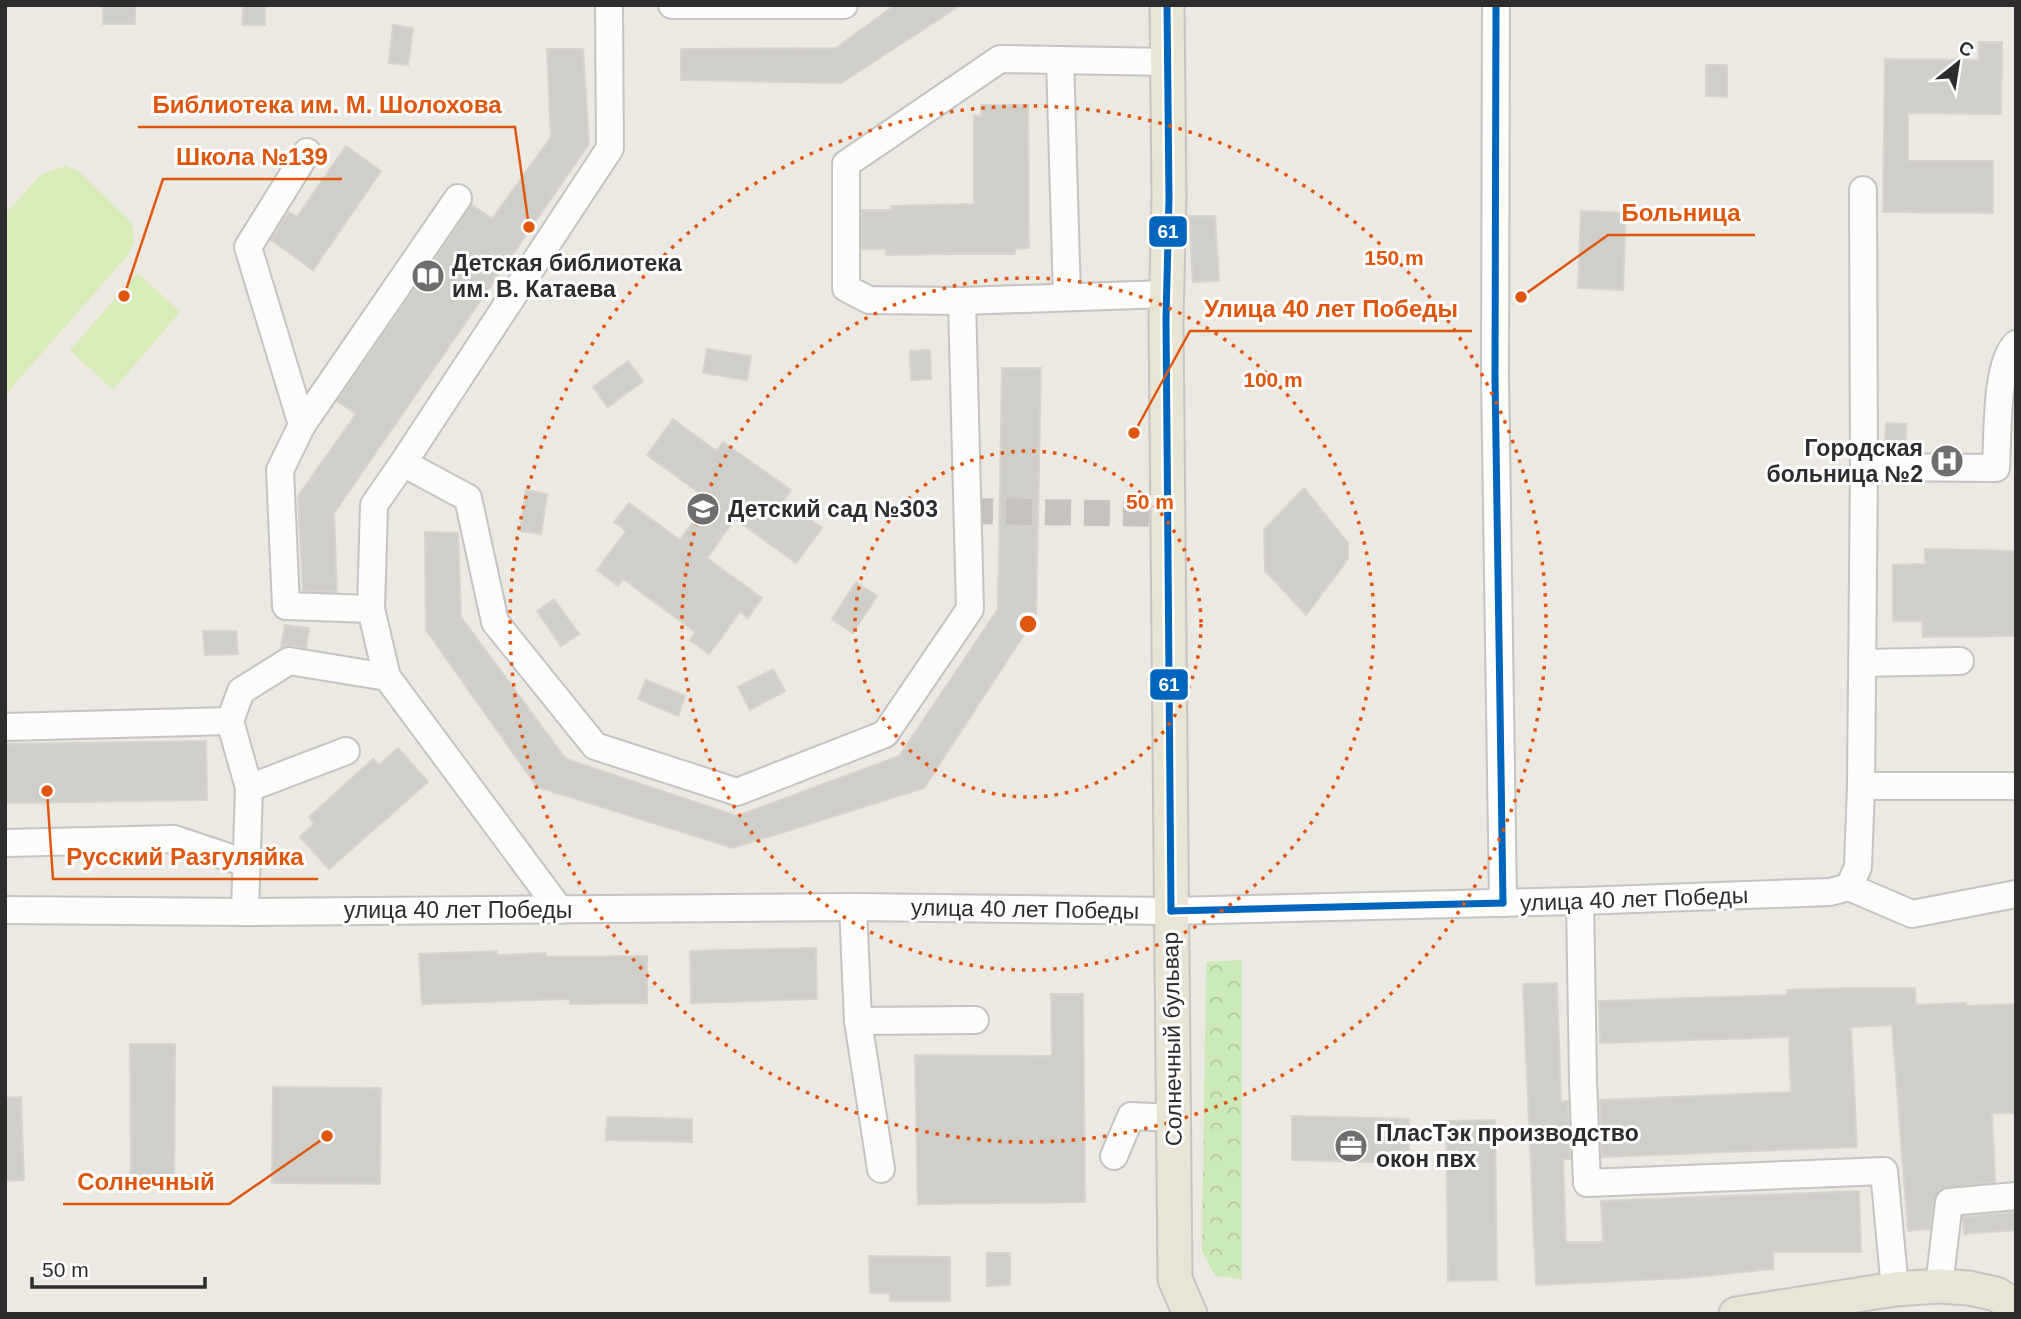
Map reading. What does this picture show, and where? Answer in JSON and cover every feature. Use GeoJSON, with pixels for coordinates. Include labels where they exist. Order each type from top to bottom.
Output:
{"type":"FeatureCollection","features":[{"type":"Feature","properties":{"kind":"main road","name":"Солнечный бульвар"},"geometry":{"type":"LineString","coordinates":[[1167,5],[1169,198],[1166,294],[1175,1279],[1189,1313]]}},
{"type":"Feature","properties":{"kind":"main road"},"geometry":{"type":"LineString","coordinates":[[1736,1314],[1895,1289],[1940,1286],[2009,1294]]}},
{"type":"Feature","properties":{"kind":"street"},"geometry":{"type":"LineString","coordinates":[[560,910],[387,677],[371,609],[374,505],[610,148],[608,5]]}},
{"type":"Feature","properties":{"kind":"street"},"geometry":{"type":"LineString","coordinates":[[672,5],[844,5]]}},
{"type":"Feature","properties":{"kind":"street"},"geometry":{"type":"LineString","coordinates":[[1496,5],[1495,405],[1503,903]]}},
{"type":"Feature","properties":{"kind":"street"},"geometry":{"type":"LineString","coordinates":[[1166,294],[962,301],[869,300],[846,288],[846,164],[1000,59],[1168,62]]}},
{"type":"Feature","properties":{"kind":"street"},"geometry":{"type":"LineString","coordinates":[[1060,60],[1067,296]]}},
{"type":"Feature","properties":{"kind":"street"},"geometry":{"type":"LineString","coordinates":[[302,425],[248,247],[307,152]]}},
{"type":"Feature","properties":{"kind":"street"},"geometry":{"type":"LineString","coordinates":[[1863,190],[1861,786],[1858,867],[1849,887],[1912,914],[2016,894]]}},
{"type":"Feature","properties":{"kind":"street"},"geometry":{"type":"LineString","coordinates":[[371,609],[286,606],[280,470],[302,425],[458,198]]}},
{"type":"Feature","properties":{"kind":"street"},"geometry":{"type":"LineString","coordinates":[[403,463],[468,498],[495,622],[595,747],[737,792],[885,734],[970,609],[962,301]]}},
{"type":"Feature","properties":{"kind":"street"},"geometry":{"type":"LineString","coordinates":[[1864,467],[1996,468],[2001,377],[2016,344]]}},
{"type":"Feature","properties":{"kind":"street"},"geometry":{"type":"LineString","coordinates":[[1862,663],[1960,661]]}},
{"type":"Feature","properties":{"kind":"street"},"geometry":{"type":"LineString","coordinates":[[245,912],[249,788],[229,721],[241,691],[289,662],[387,677]]}},
{"type":"Feature","properties":{"kind":"street"},"geometry":{"type":"LineString","coordinates":[[5,727],[229,721]]}},
{"type":"Feature","properties":{"kind":"street"},"geometry":{"type":"LineString","coordinates":[[249,788],[346,751]]}},
{"type":"Feature","properties":{"kind":"street"},"geometry":{"type":"LineString","coordinates":[[1861,786],[2016,786]]}},
{"type":"Feature","properties":{"kind":"street"},"geometry":{"type":"LineString","coordinates":[[5,843],[174,839],[246,863]]}},
{"type":"Feature","properties":{"kind":"street","name":"улица 40 лет Победы"},"geometry":{"type":"LineString","coordinates":[[5,910],[245,912],[853,907],[1171,911],[1580,901],[1830,891],[1849,887]]}},
{"type":"Feature","properties":{"kind":"street"},"geometry":{"type":"LineString","coordinates":[[1580,901],[1587,1183],[1884,1171],[1895,1289]]}},
{"type":"Feature","properties":{"kind":"street"},"geometry":{"type":"LineString","coordinates":[[853,907],[858,1021],[881,1169]]}},
{"type":"Feature","properties":{"kind":"street"},"geometry":{"type":"LineString","coordinates":[[858,1021],[975,1020]]}},
{"type":"Feature","properties":{"kind":"street"},"geometry":{"type":"LineString","coordinates":[[1114,1156],[1131,1116],[1174,1118]]}},
{"type":"Feature","properties":{"kind":"street"},"geometry":{"type":"LineString","coordinates":[[1940,1286],[1949,1202],[2016,1196]]}},
{"type":"Feature","properties":{"kind":"green space"},"geometry":{"type":"Polygon","coordinates":[[[65,166],[78,171],[132,223],[134,242],[128,255],[5,395],[5,214],[42,174],[65,166]]]}},
{"type":"Feature","properties":{"kind":"green space"},"geometry":{"type":"Polygon","coordinates":[[[138,273],[180,312],[113,390],[70,350],[138,273]]]}},
{"type":"Feature","properties":{"kind":"green space"},"geometry":{"type":"Polygon","coordinates":[[[1242,960],[1242,1279],[1215,1276],[1202,1251],[1206,962],[1242,960]]]}},
{"type":"Feature","properties":{"kind":"building"},"geometry":{"type":"Polygon","coordinates":[[[103,5],[135,5],[135,24],[103,24],[103,5]]]}},
{"type":"Feature","properties":{"kind":"building"},"geometry":{"type":"Polygon","coordinates":[[[243,5],[265,5],[265,25],[242,25],[243,5]]]}},
{"type":"Feature","properties":{"kind":"building"},"geometry":{"type":"Polygon","coordinates":[[[895,5],[961,5],[841,83],[681,80],[681,49],[836,48],[895,5]]]}},
{"type":"Feature","properties":{"kind":"building"},"geometry":{"type":"Polygon","coordinates":[[[393,25],[413,28],[408,65],[389,63],[393,25]]]}},
{"type":"Feature","properties":{"kind":"building"},"geometry":{"type":"Polygon","coordinates":[[[1979,42],[2002,42],[2001,114],[1908,113],[1908,161],[1993,161],[1993,213],[1883,212],[1885,59],[1979,60],[1979,42]]]}},
{"type":"Feature","properties":{"kind":"building"},"geometry":{"type":"Polygon","coordinates":[[[547,49],[583,49],[589,144],[334,513],[337,592],[303,591],[298,496],[356,414],[337,401],[472,205],[492,219],[551,137],[547,49]]]}},
{"type":"Feature","properties":{"kind":"building"},"geometry":{"type":"Polygon","coordinates":[[[1706,65],[1727,65],[1727,97],[1706,96],[1706,65]]]}},
{"type":"Feature","properties":{"kind":"building"},"geometry":{"type":"Polygon","coordinates":[[[981,105],[1028,105],[1029,248],[1015,249],[1015,254],[886,255],[886,249],[862,249],[862,210],[891,210],[891,206],[974,204],[974,116],[981,116],[981,105]]]}},
{"type":"Feature","properties":{"kind":"building"},"geometry":{"type":"Polygon","coordinates":[[[346,146],[381,171],[313,270],[271,240],[289,212],[297,217],[346,146]]]}},
{"type":"Feature","properties":{"kind":"building"},"geometry":{"type":"Polygon","coordinates":[[[1581,211],[1626,213],[1623,290],[1578,288],[1581,211]]]}},
{"type":"Feature","properties":{"kind":"building"},"geometry":{"type":"Polygon","coordinates":[[[1189,216],[1215,216],[1219,281],[1193,282],[1189,216]]]}},
{"type":"Feature","properties":{"kind":"building"},"geometry":{"type":"Polygon","coordinates":[[[707,349],[751,356],[747,380],[703,373],[707,349]]]}},
{"type":"Feature","properties":{"kind":"building"},"geometry":{"type":"Polygon","coordinates":[[[930,350],[931,379],[911,380],[910,351],[930,350]]]}},
{"type":"Feature","properties":{"kind":"building"},"geometry":{"type":"Polygon","coordinates":[[[628,361],[643,381],[608,407],[593,387],[628,361]]]}},
{"type":"Feature","properties":{"kind":"building"},"geometry":{"type":"Polygon","coordinates":[[[1002,368],[1041,368],[1036,616],[924,788],[733,848],[537,787],[426,630],[425,532],[458,533],[461,617],[566,759],[737,816],[899,756],[998,609],[1002,368]]]}},
{"type":"Feature","properties":{"kind":"building"},"geometry":{"type":"Polygon","coordinates":[[[673,419],[716,451],[723,442],[791,490],[784,500],[822,528],[796,563],[735,519],[707,558],[762,598],[748,618],[740,612],[709,654],[690,640],[695,632],[623,579],[618,586],[597,570],[626,531],[614,522],[629,503],[680,540],[709,500],[647,455],[673,419]]]}},
{"type":"Feature","properties":{"kind":"building"},"geometry":{"type":"Polygon","coordinates":[[[1886,423],[1906,424],[1905,452],[1885,451],[1886,423]]]}},
{"type":"Feature","properties":{"kind":"building"},"geometry":{"type":"Polygon","coordinates":[[[1304,488],[1348,543],[1348,559],[1306,615],[1265,571],[1264,530],[1304,488]]]}},
{"type":"Feature","properties":{"kind":"building"},"geometry":{"type":"Polygon","coordinates":[[[526,490],[547,494],[541,534],[520,531],[526,490]]]}},
{"type":"Feature","properties":{"kind":"building"},"geometry":{"type":"Polygon","coordinates":[[[1925,549],[2016,551],[2016,636],[1923,637],[1922,621],[1893,621],[1893,565],[1925,564],[1925,549]]]}},
{"type":"Feature","properties":{"kind":"building"},"geometry":{"type":"Polygon","coordinates":[[[856,582],[877,596],[853,633],[832,619],[856,582]]]}},
{"type":"Feature","properties":{"kind":"building"},"geometry":{"type":"Polygon","coordinates":[[[554,599],[579,634],[561,646],[537,611],[554,599]]]}},
{"type":"Feature","properties":{"kind":"building"},"geometry":{"type":"Polygon","coordinates":[[[285,625],[309,628],[306,648],[292,645],[281,647],[285,625]]]}},
{"type":"Feature","properties":{"kind":"building"},"geometry":{"type":"Polygon","coordinates":[[[203,631],[236,631],[238,654],[205,655],[203,631]]]}},
{"type":"Feature","properties":{"kind":"building"},"geometry":{"type":"Polygon","coordinates":[[[773,669],[785,691],[750,710],[738,687],[773,669]]]}},
{"type":"Feature","properties":{"kind":"building"},"geometry":{"type":"Polygon","coordinates":[[[646,680],[685,696],[678,716],[638,699],[646,680]]]}},
{"type":"Feature","properties":{"kind":"building"},"geometry":{"type":"Polygon","coordinates":[[[206,741],[207,800],[5,803],[5,744],[206,741]]]}},
{"type":"Feature","properties":{"kind":"building"},"geometry":{"type":"Polygon","coordinates":[[[398,748],[428,782],[329,869],[300,837],[314,824],[309,817],[373,759],[379,765],[398,748]]]}},
{"type":"Feature","properties":{"kind":"building"},"geometry":{"type":"Polygon","coordinates":[[[816,948],[817,999],[691,1003],[690,951],[816,948]]]}},
{"type":"Feature","properties":{"kind":"building"},"geometry":{"type":"Polygon","coordinates":[[[497,951],[497,955],[546,953],[546,957],[647,956],[647,1003],[570,1004],[570,999],[422,1004],[419,954],[497,951]]]}},
{"type":"Feature","properties":{"kind":"building"},"geometry":{"type":"Polygon","coordinates":[[[1557,983],[1561,1102],[1568,1101],[1570,1159],[1563,1159],[1566,1242],[1603,1242],[1601,1201],[1859,1191],[1861,1252],[1773,1252],[1773,1269],[1685,1278],[1536,1285],[1523,984],[1557,983]]]}},
{"type":"Feature","properties":{"kind":"building"},"geometry":{"type":"Polygon","coordinates":[[[1915,988],[1916,1005],[2016,1004],[2016,1113],[1992,1113],[1995,1182],[1940,1189],[1934,1200],[1930,1229],[1908,1231],[1892,1025],[1851,1027],[1857,1147],[1602,1157],[1600,1100],[1791,1092],[1789,1037],[1600,1043],[1599,1001],[1787,995],[1787,990],[1915,988]]]}},
{"type":"Feature","properties":{"kind":"building"},"geometry":{"type":"Polygon","coordinates":[[[1051,994],[1083,994],[1085,1202],[918,1204],[915,1055],[1052,1056],[1051,994]]]}},
{"type":"Feature","properties":{"kind":"building"},"geometry":{"type":"Polygon","coordinates":[[[130,1044],[175,1044],[174,1188],[131,1187],[130,1044]]]}},
{"type":"Feature","properties":{"kind":"building"},"geometry":{"type":"Polygon","coordinates":[[[273,1087],[381,1088],[380,1184],[272,1183],[273,1087]]]}},
{"type":"Feature","properties":{"kind":"building"},"geometry":{"type":"Polygon","coordinates":[[[21,1097],[24,1180],[5,1181],[5,1098],[21,1097]]]}},
{"type":"Feature","properties":{"kind":"building"},"geometry":{"type":"Polygon","coordinates":[[[1292,1116],[1409,1119],[1409,1163],[1292,1160],[1292,1116]]]}},
{"type":"Feature","properties":{"kind":"building"},"geometry":{"type":"Polygon","coordinates":[[[607,1117],[692,1119],[692,1142],[606,1140],[607,1117]]]}},
{"type":"Feature","properties":{"kind":"building"},"geometry":{"type":"Polygon","coordinates":[[[1495,1120],[1497,1280],[1448,1281],[1446,1121],[1495,1120]]]}},
{"type":"Feature","properties":{"kind":"building"},"geometry":{"type":"Polygon","coordinates":[[[2016,1212],[2016,1230],[1964,1234],[1963,1217],[2016,1212]]]}},
{"type":"Feature","properties":{"kind":"building"},"geometry":{"type":"Polygon","coordinates":[[[987,1253],[1010,1253],[1010,1285],[987,1286],[987,1253]]]}},
{"type":"Feature","properties":{"kind":"building"},"geometry":{"type":"Polygon","coordinates":[[[869,1256],[950,1257],[950,1301],[890,1301],[890,1293],[870,1293],[869,1256]]]}},
{"type":"Feature","properties":{"kind":"tunnel"},"geometry":{"type":"LineString","coordinates":[[967,511],[1168,514]]}},
{"type":"Feature","properties":{"kind":"transit line","name":"61"},"geometry":{"type":"LineString","coordinates":[[1167,5],[1169,198],[1166,319],[1171,911]]}},
{"type":"Feature","properties":{"kind":"transit line","name":"61"},"geometry":{"type":"LineString","coordinates":[[1496,5],[1495,377],[1503,903]]}},
{"type":"Feature","properties":{"kind":"transit line","name":"61"},"geometry":{"type":"LineString","coordinates":[[1171,911],[1503,903]]}},
{"type":"Feature","properties":{"kind":"place","name":"Библиотека им. М. Шолохова"},"geometry":{"type":"Point","coordinates":[529,227]}},
{"type":"Feature","properties":{"kind":"place","name":"Детская библиотека им. В. Катаева"},"geometry":{"type":"Point","coordinates":[428,276]}},
{"type":"Feature","properties":{"kind":"place","name":"Школа №139"},"geometry":{"type":"Point","coordinates":[124,296]}},
{"type":"Feature","properties":{"kind":"place","name":"Больница"},"geometry":{"type":"Point","coordinates":[1521,297]}},
{"type":"Feature","properties":{"kind":"place","name":"Улица 40 лет Победы"},"geometry":{"type":"Point","coordinates":[1134,433]}},
{"type":"Feature","properties":{"kind":"place","name":"Городская больница №2"},"geometry":{"type":"Point","coordinates":[1947,461]}},
{"type":"Feature","properties":{"kind":"place","name":"Детский сад №303"},"geometry":{"type":"Point","coordinates":[703,509]}},
{"type":"Feature","properties":{"kind":"place","name":"Русский Разгуляйка"},"geometry":{"type":"Point","coordinates":[47,791]}},
{"type":"Feature","properties":{"kind":"place","name":"Солнечный"},"geometry":{"type":"Point","coordinates":[327,1136]}},
{"type":"Feature","properties":{"kind":"place","name":"ПласТэк производство окон пвх"},"geometry":{"type":"Point","coordinates":[1351,1146]}}]}
